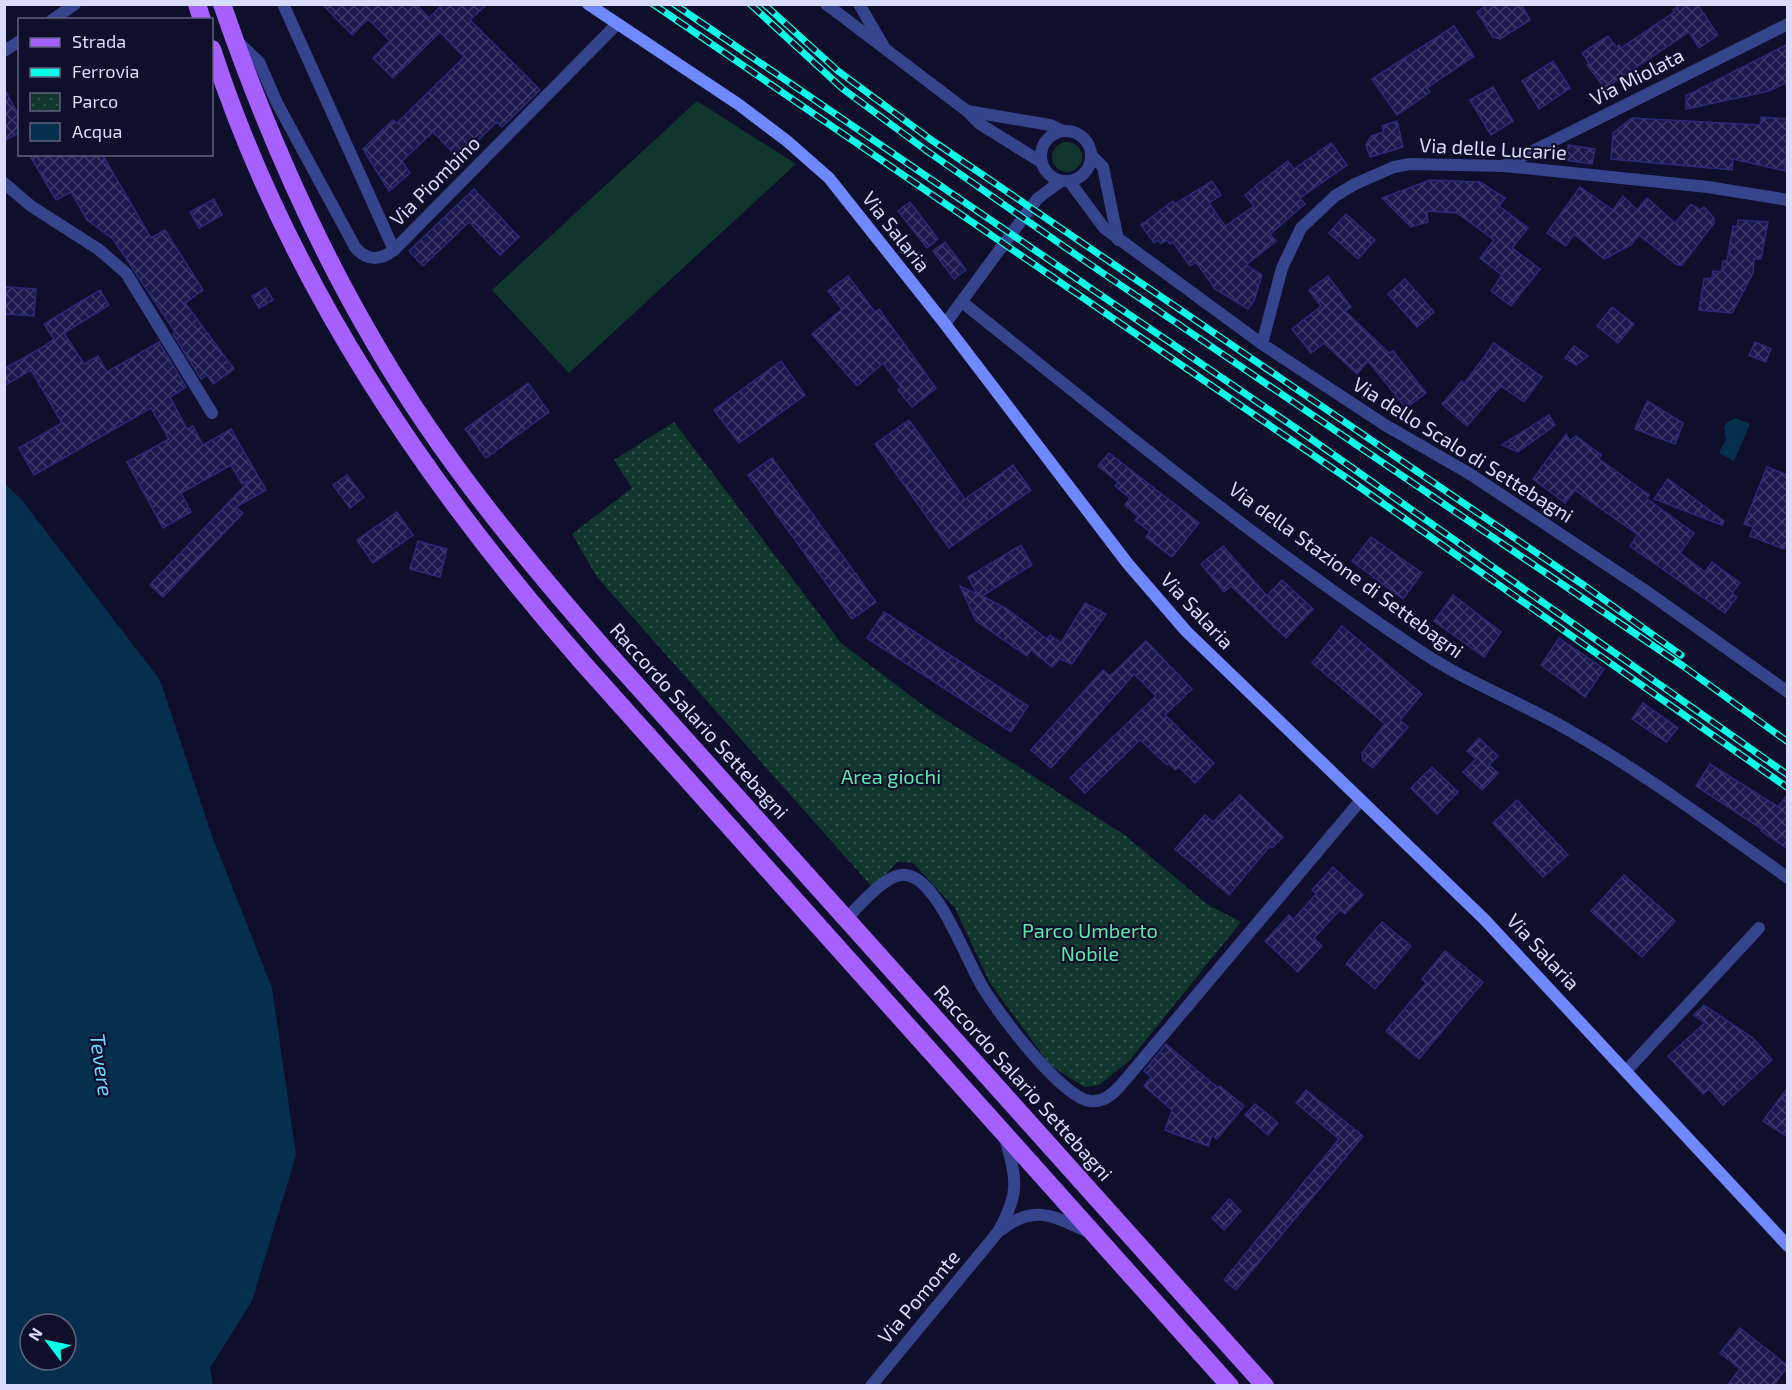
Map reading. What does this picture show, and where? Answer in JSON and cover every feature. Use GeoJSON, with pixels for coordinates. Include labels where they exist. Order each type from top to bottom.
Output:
{"type":"FeatureCollection","features":[{"type":"Feature","properties":{"kind":"main road","name":"Raccordo Salario Settebagni"},"geometry":{"type":"LineString","coordinates":[[222,4],[255,98],[286,169],[348,296],[377,348],[463,478],[567,607],[1264,1386]]}},
{"type":"Feature","properties":{"kind":"main road"},"geometry":{"type":"LineString","coordinates":[[213,52],[250,151],[329,314],[360,369],[443,492],[534,607],[1230,1386]]}},
{"type":"Feature","properties":{"kind":"street"},"geometry":{"type":"LineString","coordinates":[[55,18],[75,4]]}},
{"type":"Feature","properties":{"kind":"street","name":"Via Piombino"},"geometry":{"type":"LineString","coordinates":[[283,4],[394,250],[617,24]]}},
{"type":"Feature","properties":{"kind":"street","name":"Via Salaria"},"geometry":{"type":"LineString","coordinates":[[588,4],[738,104],[818,167],[945,324],[1156,598],[1186,631],[1485,920],[1627,1070],[1788,1246]]}},
{"type":"Feature","properties":{"kind":"street"},"geometry":{"type":"LineString","coordinates":[[826,4],[873,42],[885,48],[967,111],[980,124],[1065,181]]}},
{"type":"Feature","properties":{"kind":"street"},"geometry":{"type":"LineString","coordinates":[[859,4],[885,48]]}},
{"type":"Feature","properties":{"kind":"street","name":"Via Miolata"},"geometry":{"type":"LineString","coordinates":[[1504,165],[1788,24]]}},
{"type":"Feature","properties":{"kind":"street"},"geometry":{"type":"LineString","coordinates":[[233,36],[259,62],[277,103],[358,251],[373,258],[382,257],[394,250]]}},
{"type":"Feature","properties":{"kind":"street"},"geometry":{"type":"LineString","coordinates":[[4,51],[18,42]]}},
{"type":"Feature","properties":{"kind":"street"},"geometry":{"type":"LineString","coordinates":[[945,324],[1037,199],[1065,181],[1083,175],[1091,155],[1090,147],[1079,134],[1063,131],[1050,125],[967,111]]}},
{"type":"Feature","properties":{"kind":"street"},"geometry":{"type":"LineString","coordinates":[[1037,199],[1043,166],[1042,146],[1047,139],[1063,131]]}},
{"type":"Feature","properties":{"kind":"street"},"geometry":{"type":"LineString","coordinates":[[1091,155],[1103,167],[1118,240]]}},
{"type":"Feature","properties":{"kind":"street","name":"Via delle Lucarie"},"geometry":{"type":"LineString","coordinates":[[1262,344],[1289,251],[1301,228],[1335,196],[1380,172],[1410,164],[1504,165],[1708,187],[1788,200]]}},
{"type":"Feature","properties":{"kind":"street","name":"Via dello Scalo di Settebagni"},"geometry":{"type":"LineString","coordinates":[[1065,181],[1099,223],[1118,240],[1262,344],[1385,425],[1470,474],[1643,589],[1788,692]]}},
{"type":"Feature","properties":{"kind":"street"},"geometry":{"type":"LineString","coordinates":[[4,183],[31,207],[98,249],[126,273],[212,413]]}},
{"type":"Feature","properties":{"kind":"street","name":"Via della Stazione di Settebagni"},"geometry":{"type":"LineString","coordinates":[[962,302],[1242,522],[1390,631],[1468,680],[1543,716],[1601,750],[1788,878]]}},
{"type":"Feature","properties":{"kind":"street"},"geometry":{"type":"LineString","coordinates":[[845,920],[891,877],[905,875],[917,879],[931,893],[942,910],[982,987],[1042,1065],[1070,1092],[1088,1101],[1099,1101],[1121,1085],[1361,800]]}},
{"type":"Feature","properties":{"kind":"street"},"geometry":{"type":"LineString","coordinates":[[1627,1070],[1759,928]]}},
{"type":"Feature","properties":{"kind":"street","name":"Via Pomonte"},"geometry":{"type":"LineString","coordinates":[[871,1386],[998,1232],[1013,1204],[1016,1190],[1014,1170],[1003,1133]]}},
{"type":"Feature","properties":{"kind":"street","name":"Via Pomonte"},"geometry":{"type":"LineString","coordinates":[[998,1232],[1018,1218],[1035,1214],[1053,1216],[1096,1235]]}},
{"type":"Feature","properties":{"kind":"green space"},"geometry":{"type":"Polygon","coordinates":[[[697,101],[796,164],[569,373],[492,290],[697,101]]]}},
{"type":"Feature","properties":{"kind":"green space"},"geometry":{"type":"Polygon","coordinates":[[[1067,142],[1073,143],[1081,151],[1081,163],[1073,171],[1067,172],[1061,171],[1053,163],[1052,157],[1053,151],[1061,143],[1067,142]]]}},
{"type":"Feature","properties":{"kind":"green space","name":"Parco Umberto Nobile"},"geometry":{"type":"Polygon","coordinates":[[[674,422],[841,643],[924,706],[1126,836],[1208,905],[1241,922],[1129,1061],[1099,1085],[1084,1087],[1050,1065],[990,983],[955,908],[913,863],[897,862],[873,888],[597,577],[572,534],[632,488],[614,460],[674,422]]]}},
{"type":"Feature","properties":{"kind":"water"},"geometry":{"type":"Polygon","coordinates":[[[1736,418],[1750,424],[1734,461],[1719,453],[1726,439],[1724,427],[1727,422],[1736,418]]]}},
{"type":"Feature","properties":{"kind":"water","name":"Tevere"},"geometry":{"type":"Polygon","coordinates":[[[5,484],[21,499],[160,680],[212,836],[272,988],[296,1155],[252,1301],[210,1368],[213,1385],[5,1385],[5,484]]]}},
{"type":"Feature","properties":{"kind":"building"},"geometry":{"type":"Polygon","coordinates":[[[322,4],[416,4],[429,18],[443,4],[487,4],[470,20],[540,90],[502,127],[497,122],[459,159],[433,132],[402,161],[410,173],[389,191],[363,149],[393,120],[397,123],[464,57],[440,32],[393,78],[373,58],[390,41],[368,19],[352,35],[322,4]]]}},
{"type":"Feature","properties":{"kind":"building"},"geometry":{"type":"Polygon","coordinates":[[[1489,4],[1521,4],[1530,20],[1500,39],[1493,37],[1477,12],[1489,4]]]}},
{"type":"Feature","properties":{"kind":"building"},"geometry":{"type":"Polygon","coordinates":[[[1681,4],[1697,4],[1718,35],[1699,48],[1689,32],[1605,88],[1587,65],[1589,63],[1582,53],[1608,36],[1616,47],[1619,45],[1621,48],[1674,12],[1673,10],[1681,4]]]}},
{"type":"Feature","properties":{"kind":"building"},"geometry":{"type":"Polygon","coordinates":[[[1454,26],[1474,56],[1427,88],[1430,92],[1397,115],[1372,79],[1454,26]]]}},
{"type":"Feature","properties":{"kind":"building"},"geometry":{"type":"Polygon","coordinates":[[[1788,44],[1788,82],[1769,91],[1686,109],[1686,96],[1788,44]]]}},
{"type":"Feature","properties":{"kind":"building"},"geometry":{"type":"Polygon","coordinates":[[[1553,61],[1570,88],[1539,109],[1522,81],[1553,61]]]}},
{"type":"Feature","properties":{"kind":"building"},"geometry":{"type":"Polygon","coordinates":[[[1493,87],[1513,121],[1491,135],[1470,100],[1493,87]]]}},
{"type":"Feature","properties":{"kind":"building"},"geometry":{"type":"Polygon","coordinates":[[[4,88],[18,114],[18,133],[4,141],[4,88]]]}},
{"type":"Feature","properties":{"kind":"building"},"geometry":{"type":"Polygon","coordinates":[[[1761,117],[1788,119],[1785,171],[1733,159],[1732,170],[1611,159],[1613,133],[1632,118],[1760,125],[1761,117]]]}},
{"type":"Feature","properties":{"kind":"building"},"geometry":{"type":"Polygon","coordinates":[[[1397,121],[1403,147],[1370,157],[1366,145],[1371,136],[1384,132],[1382,126],[1397,121]]]}},
{"type":"Feature","properties":{"kind":"building"},"geometry":{"type":"Polygon","coordinates":[[[1331,143],[1347,165],[1300,198],[1305,204],[1270,234],[1276,241],[1246,265],[1262,275],[1254,301],[1248,309],[1215,289],[1196,262],[1190,266],[1173,242],[1170,244],[1167,240],[1161,244],[1158,240],[1154,243],[1141,225],[1173,201],[1175,204],[1212,181],[1221,195],[1209,203],[1225,226],[1254,206],[1245,195],[1259,183],[1288,161],[1294,169],[1331,143]]]}},
{"type":"Feature","properties":{"kind":"building"},"geometry":{"type":"Polygon","coordinates":[[[1568,145],[1595,149],[1592,164],[1566,160],[1568,145]]]}},
{"type":"Feature","properties":{"kind":"building"},"geometry":{"type":"Polygon","coordinates":[[[30,156],[103,156],[151,238],[165,230],[203,290],[185,303],[234,369],[213,384],[207,375],[201,379],[173,334],[175,332],[113,239],[87,220],[71,192],[56,200],[30,156]]]}},
{"type":"Feature","properties":{"kind":"building"},"geometry":{"type":"Polygon","coordinates":[[[1430,180],[1480,182],[1505,198],[1499,206],[1528,228],[1512,248],[1540,269],[1511,306],[1491,291],[1502,275],[1480,258],[1494,240],[1457,213],[1427,211],[1428,222],[1411,227],[1382,198],[1430,180]]]}},
{"type":"Feature","properties":{"kind":"building"},"geometry":{"type":"Polygon","coordinates":[[[1580,187],[1613,210],[1623,196],[1637,210],[1647,198],[1675,223],[1691,204],[1700,210],[1704,207],[1714,218],[1714,223],[1682,265],[1677,265],[1639,235],[1631,245],[1604,259],[1574,234],[1566,246],[1547,233],[1580,187]]]}},
{"type":"Feature","properties":{"kind":"building"},"geometry":{"type":"Polygon","coordinates":[[[474,189],[519,237],[500,255],[469,222],[423,266],[409,251],[474,189]]]}},
{"type":"Feature","properties":{"kind":"building"},"geometry":{"type":"Polygon","coordinates":[[[214,199],[222,215],[199,228],[190,212],[214,199]]]}},
{"type":"Feature","properties":{"kind":"building"},"geometry":{"type":"Polygon","coordinates":[[[910,202],[938,239],[927,248],[898,211],[910,202]]]}},
{"type":"Feature","properties":{"kind":"building"},"geometry":{"type":"Polygon","coordinates":[[[1346,214],[1375,240],[1358,259],[1329,233],[1346,214]]]}},
{"type":"Feature","properties":{"kind":"building"},"geometry":{"type":"Polygon","coordinates":[[[1738,220],[1768,222],[1761,259],[1754,259],[1753,273],[1732,313],[1699,310],[1704,279],[1712,278],[1713,271],[1721,272],[1723,261],[1727,261],[1733,226],[1737,227],[1738,220]]]}},
{"type":"Feature","properties":{"kind":"building"},"geometry":{"type":"Polygon","coordinates":[[[945,242],[966,270],[954,279],[933,251],[945,242]]]}},
{"type":"Feature","properties":{"kind":"building"},"geometry":{"type":"Polygon","coordinates":[[[848,276],[875,312],[879,309],[936,388],[912,407],[898,390],[901,387],[883,363],[857,386],[812,334],[842,309],[828,291],[848,276]]]}},
{"type":"Feature","properties":{"kind":"building"},"geometry":{"type":"Polygon","coordinates":[[[1328,276],[1351,307],[1345,311],[1389,353],[1393,351],[1426,393],[1406,408],[1368,361],[1357,374],[1324,343],[1311,353],[1292,329],[1321,306],[1309,290],[1328,276]]]}},
{"type":"Feature","properties":{"kind":"building"},"geometry":{"type":"Polygon","coordinates":[[[1405,279],[1434,312],[1417,327],[1388,294],[1405,279]]]}},
{"type":"Feature","properties":{"kind":"building"},"geometry":{"type":"Polygon","coordinates":[[[6,287],[36,289],[34,316],[4,314],[6,287]]]}},
{"type":"Feature","properties":{"kind":"building"},"geometry":{"type":"Polygon","coordinates":[[[266,288],[273,300],[259,308],[252,296],[266,288]]]}},
{"type":"Feature","properties":{"kind":"building"},"geometry":{"type":"Polygon","coordinates":[[[100,290],[109,305],[64,333],[84,364],[98,356],[107,372],[159,342],[186,387],[170,397],[187,429],[193,426],[203,445],[231,429],[266,490],[236,507],[243,513],[163,597],[150,585],[250,480],[242,484],[231,465],[181,493],[191,512],[163,528],[127,462],[169,439],[151,408],[34,475],[19,448],[62,423],[31,370],[4,386],[4,369],[54,339],[44,324],[100,290]]]}},
{"type":"Feature","properties":{"kind":"building"},"geometry":{"type":"Polygon","coordinates":[[[1612,307],[1634,324],[1618,343],[1597,326],[1612,307]]]}},
{"type":"Feature","properties":{"kind":"building"},"geometry":{"type":"Polygon","coordinates":[[[1755,342],[1771,349],[1766,362],[1749,355],[1755,342]]]}},
{"type":"Feature","properties":{"kind":"building"},"geometry":{"type":"Polygon","coordinates":[[[1494,343],[1542,377],[1524,402],[1501,386],[1467,426],[1442,404],[1462,381],[1464,384],[1494,343]]]}},
{"type":"Feature","properties":{"kind":"building"},"geometry":{"type":"Polygon","coordinates":[[[1574,346],[1588,356],[1576,365],[1565,358],[1574,346]]]}},
{"type":"Feature","properties":{"kind":"building"},"geometry":{"type":"Polygon","coordinates":[[[781,361],[805,395],[739,443],[714,410],[781,361]]]}},
{"type":"Feature","properties":{"kind":"building"},"geometry":{"type":"Polygon","coordinates":[[[528,383],[549,412],[486,458],[465,429],[528,383]]]}},
{"type":"Feature","properties":{"kind":"building"},"geometry":{"type":"Polygon","coordinates":[[[1647,401],[1683,423],[1675,444],[1635,429],[1647,401]]]}},
{"type":"Feature","properties":{"kind":"building"},"geometry":{"type":"Polygon","coordinates":[[[1549,415],[1555,425],[1518,452],[1502,445],[1549,415]]]}},
{"type":"Feature","properties":{"kind":"building"},"geometry":{"type":"Polygon","coordinates":[[[909,420],[965,499],[1013,465],[1031,490],[949,548],[875,444],[909,420]]]}},
{"type":"Feature","properties":{"kind":"building"},"geometry":{"type":"Polygon","coordinates":[[[1566,434],[1570,441],[1576,436],[1601,455],[1599,459],[1649,495],[1647,499],[1694,533],[1680,553],[1705,572],[1712,562],[1740,583],[1732,593],[1737,597],[1725,613],[1630,546],[1638,535],[1575,490],[1565,503],[1533,479],[1566,434]]]}},
{"type":"Feature","properties":{"kind":"building"},"geometry":{"type":"Polygon","coordinates":[[[1109,453],[1199,523],[1172,557],[1146,537],[1150,532],[1135,520],[1138,516],[1125,505],[1130,498],[1115,486],[1118,482],[1098,466],[1109,453]]]}},
{"type":"Feature","properties":{"kind":"building"},"geometry":{"type":"Polygon","coordinates":[[[772,458],[876,602],[852,619],[748,475],[772,458]]]}},
{"type":"Feature","properties":{"kind":"building"},"geometry":{"type":"Polygon","coordinates":[[[1767,467],[1788,475],[1788,541],[1784,549],[1750,536],[1753,527],[1744,524],[1767,467]]]}},
{"type":"Feature","properties":{"kind":"building"},"geometry":{"type":"Polygon","coordinates":[[[347,475],[364,497],[350,508],[333,485],[347,475]]]}},
{"type":"Feature","properties":{"kind":"building"},"geometry":{"type":"Polygon","coordinates":[[[1668,479],[1724,521],[1722,525],[1654,499],[1668,479]]]}},
{"type":"Feature","properties":{"kind":"building"},"geometry":{"type":"Polygon","coordinates":[[[397,512],[413,535],[373,563],[357,540],[397,512]]]}},
{"type":"Feature","properties":{"kind":"building"},"geometry":{"type":"Polygon","coordinates":[[[1371,537],[1422,573],[1403,599],[1352,561],[1371,537]]]}},
{"type":"Feature","properties":{"kind":"building"},"geometry":{"type":"Polygon","coordinates":[[[418,541],[447,549],[440,577],[410,569],[418,541]]]}},
{"type":"Feature","properties":{"kind":"building"},"geometry":{"type":"Polygon","coordinates":[[[1021,545],[1032,565],[982,596],[1007,609],[1047,639],[1050,635],[1061,643],[1085,603],[1106,614],[1072,664],[1060,659],[1052,667],[1031,650],[1027,656],[976,621],[960,586],[977,594],[968,577],[1021,545]]]}},
{"type":"Feature","properties":{"kind":"building"},"geometry":{"type":"Polygon","coordinates":[[[1223,546],[1267,596],[1282,580],[1313,609],[1286,638],[1231,586],[1224,592],[1201,564],[1223,546]]]}},
{"type":"Feature","properties":{"kind":"building"},"geometry":{"type":"Polygon","coordinates":[[[1453,595],[1501,632],[1484,657],[1434,621],[1453,595]]]}},
{"type":"Feature","properties":{"kind":"building"},"geometry":{"type":"Polygon","coordinates":[[[884,612],[1028,706],[1011,732],[867,638],[884,612]]]}},
{"type":"Feature","properties":{"kind":"building"},"geometry":{"type":"Polygon","coordinates":[[[1342,626],[1422,694],[1400,720],[1408,727],[1373,768],[1363,760],[1362,753],[1385,724],[1312,663],[1342,626]]]}},
{"type":"Feature","properties":{"kind":"building"},"geometry":{"type":"Polygon","coordinates":[[[1559,638],[1604,669],[1585,697],[1541,665],[1559,638]]]}},
{"type":"Feature","properties":{"kind":"building"},"geometry":{"type":"Polygon","coordinates":[[[1146,641],[1192,689],[1165,715],[1214,763],[1195,783],[1179,767],[1175,770],[1169,763],[1167,765],[1140,740],[1085,793],[1070,778],[1156,696],[1134,674],[1051,768],[1031,750],[1103,670],[1110,676],[1146,641]]]}},
{"type":"Feature","properties":{"kind":"building"},"geometry":{"type":"Polygon","coordinates":[[[1643,703],[1678,728],[1666,742],[1632,719],[1643,703]]]}},
{"type":"Feature","properties":{"kind":"building"},"geometry":{"type":"Polygon","coordinates":[[[1479,738],[1498,756],[1489,765],[1498,773],[1482,790],[1463,772],[1476,759],[1467,751],[1479,738]]]}},
{"type":"Feature","properties":{"kind":"building"},"geometry":{"type":"Polygon","coordinates":[[[1710,764],[1778,807],[1788,794],[1788,849],[1761,831],[1762,829],[1696,786],[1710,764]]]}},
{"type":"Feature","properties":{"kind":"building"},"geometry":{"type":"Polygon","coordinates":[[[1432,767],[1458,792],[1437,814],[1411,788],[1432,767]]]}},
{"type":"Feature","properties":{"kind":"building"},"geometry":{"type":"Polygon","coordinates":[[[1240,795],[1283,837],[1272,848],[1270,846],[1229,895],[1175,849],[1205,815],[1213,822],[1240,795]]]}},
{"type":"Feature","properties":{"kind":"building"},"geometry":{"type":"Polygon","coordinates":[[[1517,800],[1568,855],[1543,877],[1493,823],[1517,800]]]}},
{"type":"Feature","properties":{"kind":"building"},"geometry":{"type":"Polygon","coordinates":[[[1333,867],[1363,895],[1345,914],[1340,910],[1314,938],[1322,946],[1298,972],[1265,941],[1289,915],[1294,919],[1316,894],[1312,890],[1333,867]]]}},
{"type":"Feature","properties":{"kind":"building"},"geometry":{"type":"Polygon","coordinates":[[[1624,875],[1675,921],[1642,957],[1591,911],[1624,875]]]}},
{"type":"Feature","properties":{"kind":"building"},"geometry":{"type":"Polygon","coordinates":[[[1382,922],[1411,946],[1375,989],[1346,964],[1382,922]]]}},
{"type":"Feature","properties":{"kind":"building"},"geometry":{"type":"Polygon","coordinates":[[[1445,951],[1483,982],[1419,1059],[1386,1031],[1426,983],[1422,979],[1445,951]]]}},
{"type":"Feature","properties":{"kind":"building"},"geometry":{"type":"Polygon","coordinates":[[[1704,1005],[1753,1038],[1772,1060],[1723,1105],[1709,1089],[1703,1094],[1668,1056],[1705,1023],[1694,1015],[1704,1005]]]}},
{"type":"Feature","properties":{"kind":"building"},"geometry":{"type":"Polygon","coordinates":[[[1166,1044],[1218,1088],[1220,1086],[1244,1106],[1217,1139],[1212,1135],[1208,1146],[1165,1130],[1172,1110],[1144,1086],[1151,1077],[1144,1071],[1166,1044]]]}},
{"type":"Feature","properties":{"kind":"building"},"geometry":{"type":"Polygon","coordinates":[[[1788,1087],[1788,1137],[1763,1121],[1788,1087]]]}},
{"type":"Feature","properties":{"kind":"building"},"geometry":{"type":"Polygon","coordinates":[[[1306,1090],[1363,1136],[1236,1290],[1224,1280],[1339,1139],[1296,1103],[1306,1090]]]}},
{"type":"Feature","properties":{"kind":"building"},"geometry":{"type":"Polygon","coordinates":[[[1255,1104],[1278,1123],[1268,1135],[1245,1115],[1255,1104]]]}},
{"type":"Feature","properties":{"kind":"building"},"geometry":{"type":"Polygon","coordinates":[[[1229,1199],[1241,1211],[1224,1230],[1212,1218],[1229,1199]]]}},
{"type":"Feature","properties":{"kind":"building"},"geometry":{"type":"Polygon","coordinates":[[[1740,1328],[1788,1366],[1773,1386],[1727,1386],[1740,1369],[1720,1353],[1740,1328]]]}},
{"type":"Feature","properties":{"kind":"railway"},"geometry":{"type":"LineString","coordinates":[[653,4],[1351,481],[1788,788]]}},
{"type":"Feature","properties":{"kind":"railway"},"geometry":{"type":"LineString","coordinates":[[674,4],[1297,429],[1788,775]]}},
{"type":"Feature","properties":{"kind":"railway"},"geometry":{"type":"LineString","coordinates":[[750,4],[843,89],[927,151],[1082,259],[1683,666],[1788,742]]}},
{"type":"Feature","properties":{"kind":"railway"},"geometry":{"type":"LineString","coordinates":[[764,4],[838,71],[930,139],[1585,586],[1681,655]]}},
{"type":"Feature","properties":{"kind":"park label","name":"Area giochi"},"geometry":{"type":"Point","coordinates":[891,777]}}]}
